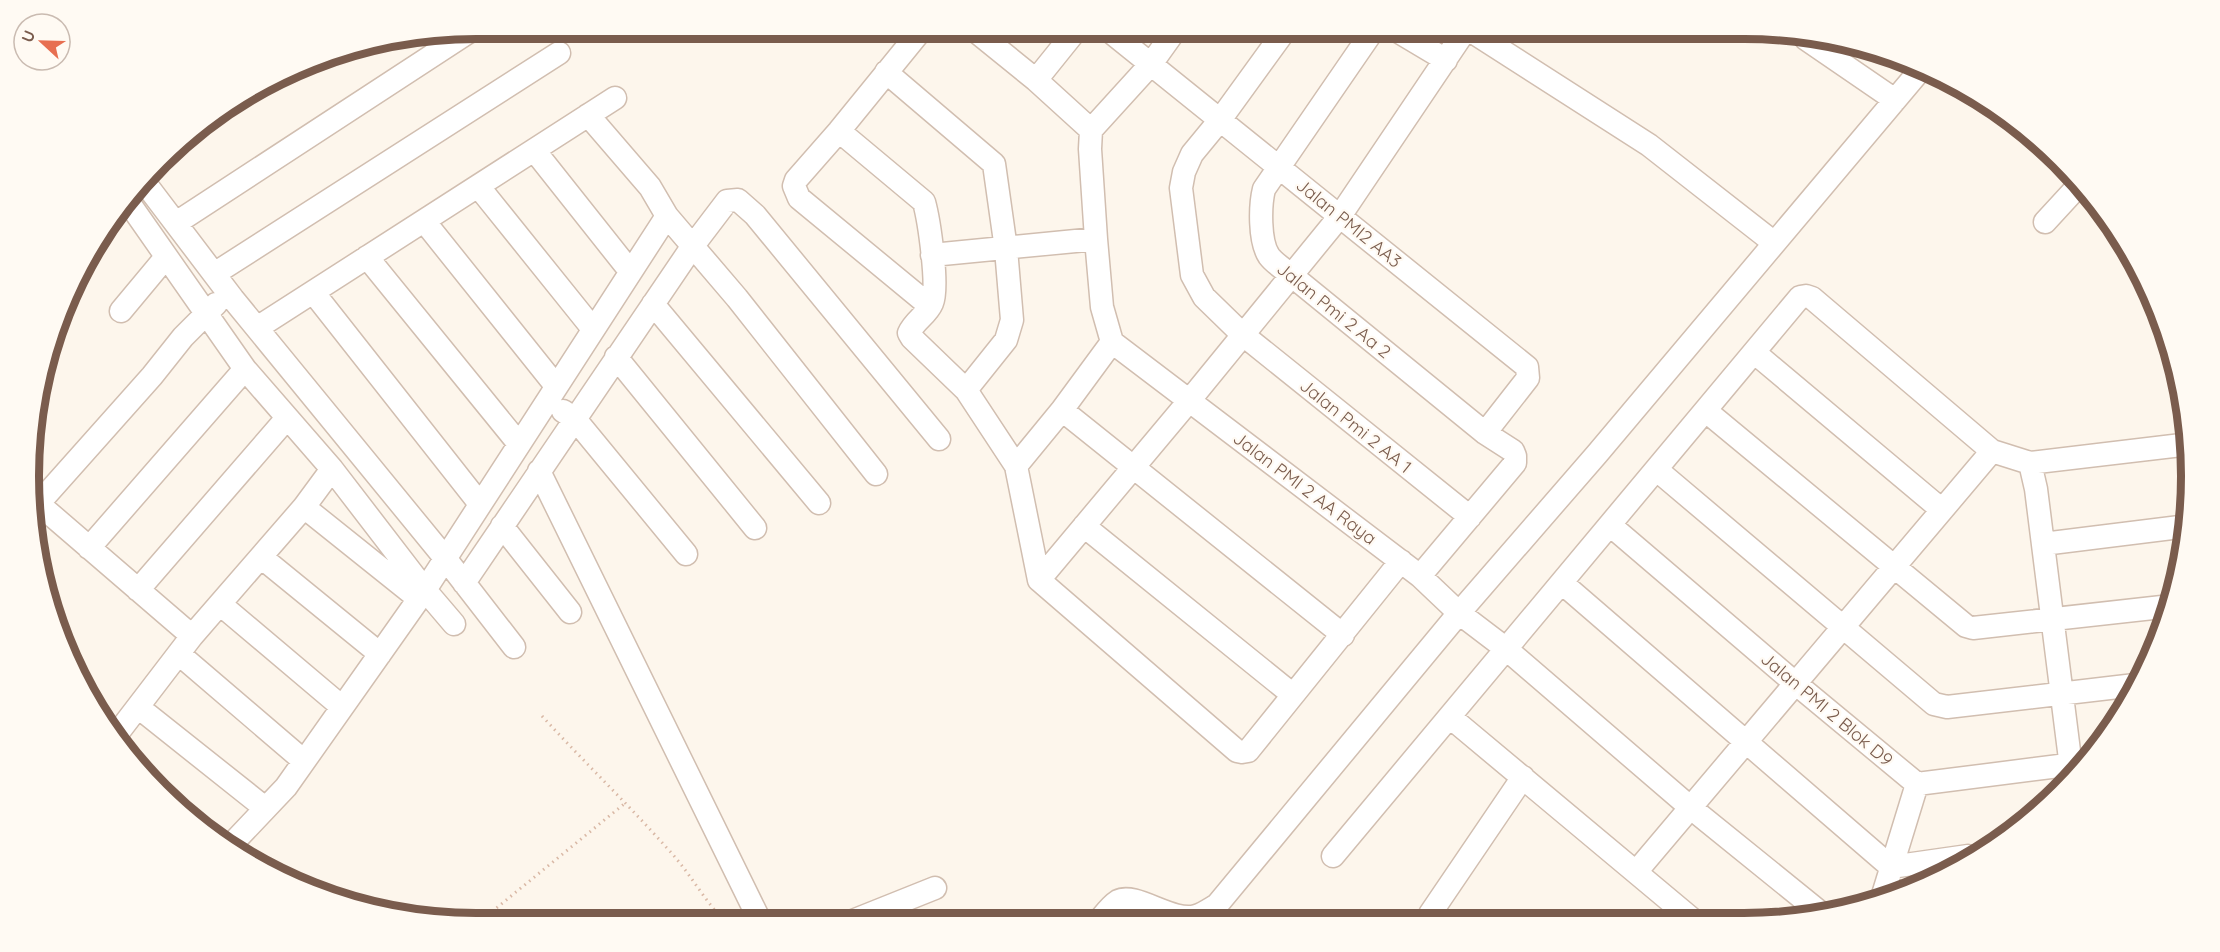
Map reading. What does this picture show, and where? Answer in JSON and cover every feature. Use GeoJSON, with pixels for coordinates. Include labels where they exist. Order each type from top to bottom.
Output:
{"type":"FeatureCollection","features":[{"type":"Feature","properties":{"kind":"street"},"geometry":{"type":"LineString","coordinates":[[913,39],[839,131],[796,180],[794,186],[799,198],[930,306]]}},
{"type":"Feature","properties":{"kind":"street"},"geometry":{"type":"LineString","coordinates":[[986,39],[1091,130]]}},
{"type":"Feature","properties":{"kind":"street"},"geometry":{"type":"LineString","coordinates":[[1036,80],[1068,39]]}},
{"type":"Feature","properties":{"kind":"street","name":"Jalan PMI2 AA3"},"geometry":{"type":"LineString","coordinates":[[1120,39],[1527,367],[1528,378],[1485,433]]}},
{"type":"Feature","properties":{"kind":"street"},"geometry":{"type":"LineString","coordinates":[[1016,466],[1062,410],[1112,342],[1102,307],[1090,149],[1091,130],[1151,64],[1168,39]]}},
{"type":"Feature","properties":{"kind":"street","name":"Jalan Pmi 2 AA 1"},"geometry":{"type":"LineString","coordinates":[[1278,39],[1220,120],[1192,154],[1184,172],[1181,188],[1192,275],[1204,297],[1242,334],[1470,517]]}},
{"type":"Feature","properties":{"kind":"street","name":"Jalan Pmi 2 Aa 2"},"geometry":{"type":"LineString","coordinates":[[1366,39],[1264,189],[1261,203],[1264,246],[1269,257],[1485,433],[1513,451],[1515,463],[1470,517]]}},
{"type":"Feature","properties":{"kind":"street"},"geometry":{"type":"LineString","coordinates":[[1412,39],[1446,60]]}},
{"type":"Feature","properties":{"kind":"street"},"geometry":{"type":"LineString","coordinates":[[1039,580],[1340,216],[1460,39]]}},
{"type":"Feature","properties":{"kind":"street"},"geometry":{"type":"LineString","coordinates":[[1484,39],[1649,145],[1773,242]]}},
{"type":"Feature","properties":{"kind":"street"},"geometry":{"type":"LineString","coordinates":[[176,223],[457,40]]}},
{"type":"Feature","properties":{"kind":"street"},"geometry":{"type":"LineString","coordinates":[[1815,45],[1895,100]]}},
{"type":"Feature","properties":{"kind":"street"},"geometry":{"type":"LineString","coordinates":[[40,498],[205,315],[221,283],[559,53]]}},
{"type":"Feature","properties":{"kind":"street"},"geometry":{"type":"LineString","coordinates":[[886,72],[994,164],[1006,249],[1012,320],[1006,340],[966,390]]}},
{"type":"Feature","properties":{"kind":"street"},"geometry":{"type":"LineString","coordinates":[[1202,913],[1217,905],[1459,613],[1597,454],[1773,242],[1916,75]]}},
{"type":"Feature","properties":{"kind":"street"},"geometry":{"type":"LineString","coordinates":[[257,328],[615,98]]}},
{"type":"Feature","properties":{"kind":"street"},"geometry":{"type":"LineString","coordinates":[[588,115],[650,187],[667,216],[744,307],[876,474]]}},
{"type":"Feature","properties":{"kind":"street"},"geometry":{"type":"LineString","coordinates":[[839,131],[924,202],[932,255],[934,296],[930,306],[909,333],[966,390],[1016,466],[1039,580],[1237,751],[1248,751],[1401,561]]}},
{"type":"Feature","properties":{"kind":"street"},"geometry":{"type":"LineString","coordinates":[[534,150],[630,271]]}},
{"type":"Feature","properties":{"kind":"street"},"geometry":{"type":"LineString","coordinates":[[478,186],[593,329]]}},
{"type":"Feature","properties":{"kind":"street"},"geometry":{"type":"LineString","coordinates":[[148,187],[221,283],[445,558],[514,647]]}},
{"type":"Feature","properties":{"kind":"street"},"geometry":{"type":"LineString","coordinates":[[2044,222],[2074,190]]}},
{"type":"Feature","properties":{"kind":"street"},"geometry":{"type":"LineString","coordinates":[[464,582],[616,357],[692,247],[727,201],[738,200],[755,215],[939,439]]}},
{"type":"Feature","properties":{"kind":"street"},"geometry":{"type":"LineString","coordinates":[[132,207],[205,315],[245,369],[332,469],[422,595]]}},
{"type":"Feature","properties":{"kind":"street"},"geometry":{"type":"LineString","coordinates":[[236,841],[286,787],[422,595],[667,216]]}},
{"type":"Feature","properties":{"kind":"street"},"geometry":{"type":"LineString","coordinates":[[424,221],[552,393],[686,554]]}},
{"type":"Feature","properties":{"kind":"street"},"geometry":{"type":"LineString","coordinates":[[932,255],[1096,239]]}},
{"type":"Feature","properties":{"kind":"street"},"geometry":{"type":"LineString","coordinates":[[121,311],[166,257]]}},
{"type":"Feature","properties":{"kind":"street"},"geometry":{"type":"LineString","coordinates":[[367,257],[519,444]]}},
{"type":"Feature","properties":{"kind":"street"},"geometry":{"type":"LineString","coordinates":[[313,292],[480,504]]}},
{"type":"Feature","properties":{"kind":"street"},"geometry":{"type":"LineString","coordinates":[[1333,856],[1800,297],[1812,298],[1992,452],[2030,463],[2180,445]]}},
{"type":"Feature","properties":{"kind":"street"},"geometry":{"type":"LineString","coordinates":[[653,304],[819,503]]}},
{"type":"Feature","properties":{"kind":"street","name":"Jalan PMI 2 AA Raya"},"geometry":{"type":"LineString","coordinates":[[1112,342],[1420,576],[1459,613],[1505,648],[1691,808],[1814,907]]}},
{"type":"Feature","properties":{"kind":"street"},"geometry":{"type":"LineString","coordinates":[[1755,353],[1942,510]]}},
{"type":"Feature","properties":{"kind":"street"},"geometry":{"type":"LineString","coordinates":[[616,357],[755,528]]}},
{"type":"Feature","properties":{"kind":"street"},"geometry":{"type":"LineString","coordinates":[[90,548],[245,369]]}},
{"type":"Feature","properties":{"kind":"street"},"geometry":{"type":"LineString","coordinates":[[1062,410],[1343,635]]}},
{"type":"Feature","properties":{"kind":"street"},"geometry":{"type":"LineString","coordinates":[[1706,411],[1966,626],[1973,628],[2161,607]]}},
{"type":"Feature","properties":{"kind":"street"},"geometry":{"type":"LineString","coordinates":[[138,590],[287,418]]}},
{"type":"Feature","properties":{"kind":"street"},"geometry":{"type":"LineString","coordinates":[[1636,872],[1992,452]]}},
{"type":"Feature","properties":{"kind":"street"},"geometry":{"type":"LineString","coordinates":[[2030,463],[2036,489],[2062,694],[2074,763]]}},
{"type":"Feature","properties":{"kind":"street"},"geometry":{"type":"LineString","coordinates":[[120,730],[186,645],[304,507],[332,469]]}},
{"type":"Feature","properties":{"kind":"street"},"geometry":{"type":"LineString","coordinates":[[1656,470],[1934,704],[1947,707],[2126,686]]}},
{"type":"Feature","properties":{"kind":"street"},"geometry":{"type":"LineString","coordinates":[[539,471],[756,913]]}},
{"type":"Feature","properties":{"kind":"street"},"geometry":{"type":"LineString","coordinates":[[40,505],[138,590],[186,645],[304,760]]}},
{"type":"Feature","properties":{"kind":"street"},"geometry":{"type":"LineString","coordinates":[[304,507],[422,595],[454,624]]}},
{"type":"Feature","properties":{"kind":"street"},"geometry":{"type":"LineString","coordinates":[[1420,576],[1470,517]]}},
{"type":"Feature","properties":{"kind":"street","name":"Jalan PMI 2 Blok D9"},"geometry":{"type":"LineString","coordinates":[[1610,525],[1917,784]]}},
{"type":"Feature","properties":{"kind":"street"},"geometry":{"type":"LineString","coordinates":[[502,526],[570,612]]}},
{"type":"Feature","properties":{"kind":"street"},"geometry":{"type":"LineString","coordinates":[[1083,526],[1293,695]]}},
{"type":"Feature","properties":{"kind":"street"},"geometry":{"type":"LineString","coordinates":[[2043,544],[2178,527]]}},
{"type":"Feature","properties":{"kind":"street"},"geometry":{"type":"LineString","coordinates":[[261,557],[380,654]]}},
{"type":"Feature","properties":{"kind":"street"},"geometry":{"type":"LineString","coordinates":[[1562,583],[1891,867],[1956,858]]}},
{"type":"Feature","properties":{"kind":"street"},"geometry":{"type":"LineString","coordinates":[[220,604],[342,707]]}},
{"type":"Feature","properties":{"kind":"street"},"geometry":{"type":"LineString","coordinates":[[138,707],[266,808]]}},
{"type":"Feature","properties":{"kind":"street"},"geometry":{"type":"LineString","coordinates":[[1450,717],[1685,913]]}},
{"type":"Feature","properties":{"kind":"street"},"geometry":{"type":"LineString","coordinates":[[1884,890],[1917,784],[2070,768]]}},
{"type":"Feature","properties":{"kind":"street"},"geometry":{"type":"LineString","coordinates":[[1431,913],[1522,777]]}},
{"type":"Feature","properties":{"kind":"street"},"geometry":{"type":"LineString","coordinates":[[872,913],[935,888]]}},
{"type":"Feature","properties":{"kind":"street"},"geometry":{"type":"LineString","coordinates":[[1107,913],[1119,901],[1127,899],[1163,913]]}},
{"type":"Feature","properties":{"kind":"path"},"geometry":{"type":"LineString","coordinates":[[543,716],[666,847],[690,875],[707,903],[716,913]]}},
{"type":"Feature","properties":{"kind":"path"},"geometry":{"type":"LineString","coordinates":[[491,913],[624,804]]}}]}
